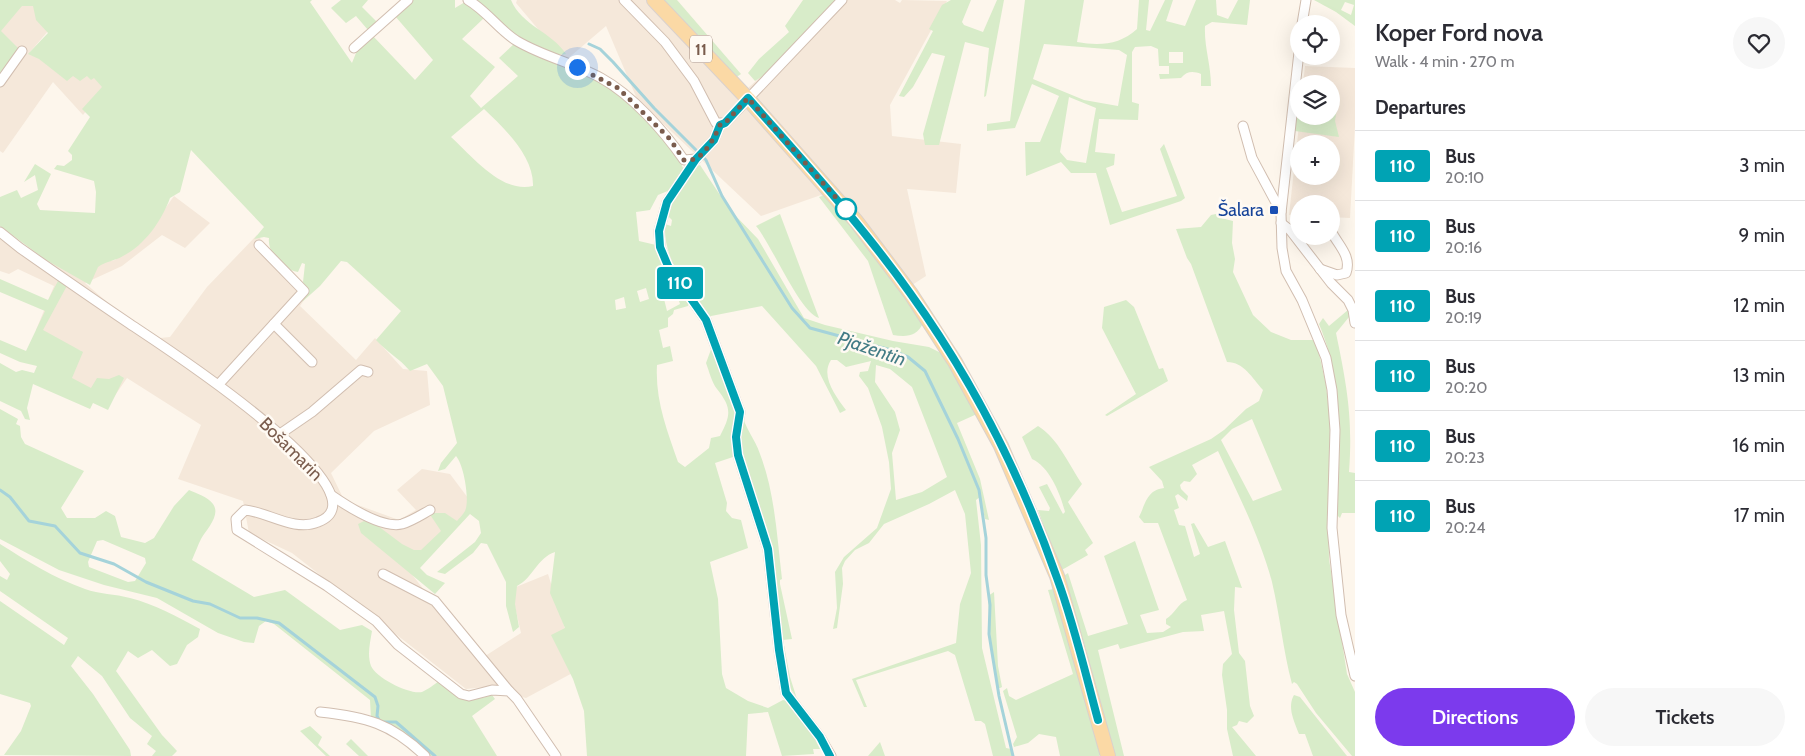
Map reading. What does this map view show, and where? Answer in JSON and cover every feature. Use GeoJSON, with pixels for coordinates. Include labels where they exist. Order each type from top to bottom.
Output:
{"type":"FeatureCollection","features":[{"type":"Feature","properties":{"kind":"main road","name":"11"},"geometry":{"type":"LineString","coordinates":[[654,0],[748,98],[856,221],[911,294],[955,362],[1001,446],[1057,576],[1108,756]]}},
{"type":"Feature","properties":{"kind":"street"},"geometry":{"type":"LineString","coordinates":[[354,48],[408,0]]}},
{"type":"Feature","properties":{"kind":"street"},"geometry":{"type":"LineString","coordinates":[[468,0],[480,7],[506,34],[517,41],[537,52],[600,77],[618,88],[670,139],[684,160],[696,159]]}},
{"type":"Feature","properties":{"kind":"street"},"geometry":{"type":"LineString","coordinates":[[624,0],[665,42],[694,81],[716,123],[720,125]]}},
{"type":"Feature","properties":{"kind":"street"},"geometry":{"type":"LineString","coordinates":[[830,756],[820,737],[786,693],[779,650],[768,549],[738,455],[736,437],[740,412],[706,320],[668,266],[660,247],[659,231],[667,202],[696,159],[714,140],[720,125],[725,123],[842,0]]}},
{"type":"Feature","properties":{"kind":"street"},"geometry":{"type":"LineString","coordinates":[[1304,15],[1306,0]]}},
{"type":"Feature","properties":{"kind":"street"},"geometry":{"type":"LineString","coordinates":[[0,82],[22,51]]}},
{"type":"Feature","properties":{"kind":"street"},"geometry":{"type":"LineString","coordinates":[[1298,65],[1281,212],[1282,248],[1286,271],[1302,300],[1326,358],[1332,390],[1335,430],[1332,528],[1341,615],[1355,676]]}},
{"type":"Feature","properties":{"kind":"street"},"geometry":{"type":"LineString","coordinates":[[1243,126],[1252,158],[1281,212]]}},
{"type":"Feature","properties":{"kind":"street"},"geometry":{"type":"LineString","coordinates":[[1281,223],[1290,230],[1320,269],[1348,300],[1353,310],[1355,323]]}},
{"type":"Feature","properties":{"kind":"street","name":"Bošamarin"},"geometry":{"type":"LineString","coordinates":[[0,232],[28,254],[219,384],[280,434],[324,480],[333,502],[329,514],[318,522],[304,524],[245,510],[239,514],[235,525],[237,530],[327,586],[376,622],[398,645],[462,694],[469,696],[492,690],[509,691]]}},
{"type":"Feature","properties":{"kind":"street"},"geometry":{"type":"LineString","coordinates":[[1320,269],[1337,275],[1346,273],[1348,266],[1345,252],[1340,244]]}},
{"type":"Feature","properties":{"kind":"street"},"geometry":{"type":"LineString","coordinates":[[219,384],[304,291],[258,245]]}},
{"type":"Feature","properties":{"kind":"street"},"geometry":{"type":"LineString","coordinates":[[274,324],[312,362]]}},
{"type":"Feature","properties":{"kind":"street"},"geometry":{"type":"LineString","coordinates":[[280,434],[312,412],[360,370],[368,372]]}},
{"type":"Feature","properties":{"kind":"street"},"geometry":{"type":"LineString","coordinates":[[331,495],[346,506],[388,524],[401,524],[430,510]]}},
{"type":"Feature","properties":{"kind":"street"},"geometry":{"type":"LineString","coordinates":[[383,574],[435,601],[517,699],[556,756]]}},
{"type":"Feature","properties":{"kind":"street"},"geometry":{"type":"LineString","coordinates":[[320,712],[356,716],[385,726],[406,737],[425,756]]}},
{"type":"Feature","properties":{"kind":"shaded area"},"geometry":{"type":"Polygon","coordinates":[[[29,0],[54,24],[30,52],[90,55],[111,78],[83,115],[53,82],[3,153],[0,151],[0,23],[29,0]]]}},
{"type":"Feature","properties":{"kind":"shaded area"},"geometry":{"type":"Polygon","coordinates":[[[517,0],[668,0],[748,88],[787,53],[832,0],[895,0],[900,3],[902,0],[947,1],[890,105],[892,136],[961,144],[956,193],[907,189],[926,276],[898,294],[821,195],[761,216],[637,99],[606,26],[565,61],[516,3],[517,0]]]}},
{"type":"Feature","properties":{"kind":"shaded area"},"geometry":{"type":"Polygon","coordinates":[[[1305,66],[1355,68],[1355,126],[1350,218],[1340,217],[1340,195],[1291,195],[1292,185],[1340,185],[1340,135],[1298,135],[1299,125],[1340,125],[1340,75],[1304,75],[1305,66]]]}},
{"type":"Feature","properties":{"kind":"shaded area"},"geometry":{"type":"Polygon","coordinates":[[[174,196],[210,223],[185,248],[162,235],[122,266],[85,283],[150,339],[170,337],[207,287],[257,235],[311,290],[300,306],[356,360],[375,338],[403,369],[427,371],[430,405],[374,431],[331,473],[344,500],[399,520],[416,510],[397,490],[422,469],[450,474],[474,506],[410,572],[479,660],[521,633],[511,589],[548,574],[578,670],[526,698],[485,687],[466,689],[292,553],[249,533],[243,501],[178,479],[201,425],[127,378],[109,404],[65,385],[81,351],[36,330],[54,286],[18,269],[9,274],[0,271],[0,225],[23,244],[67,270],[115,260],[152,227],[174,196]]]}},
{"type":"Feature","properties":{"kind":"green space"},"geometry":{"type":"Polygon","coordinates":[[[0,0],[312,0],[310,2],[352,63],[358,48],[372,35],[415,80],[433,60],[395,16],[412,0],[455,0],[455,8],[465,2],[477,9],[484,18],[462,39],[495,67],[470,96],[481,108],[518,76],[499,58],[515,43],[568,64],[606,83],[626,98],[664,138],[684,170],[670,190],[658,195],[650,210],[636,212],[639,241],[656,245],[689,302],[688,306],[674,310],[673,314],[668,318],[668,327],[659,330],[663,348],[670,346],[673,361],[657,365],[658,390],[663,415],[678,462],[685,467],[709,448],[711,438],[720,436],[728,417],[725,401],[714,384],[706,363],[713,344],[737,411],[736,456],[715,463],[727,503],[726,511],[732,518],[741,520],[748,548],[710,562],[718,599],[722,674],[726,688],[748,701],[768,708],[783,700],[791,702],[825,749],[813,749],[814,754],[782,756],[768,712],[748,714],[746,756],[587,756],[584,711],[573,679],[551,635],[565,628],[550,593],[555,552],[539,563],[527,578],[517,586],[515,604],[519,627],[513,632],[506,606],[506,582],[487,544],[481,543],[473,553],[445,574],[437,572],[475,542],[481,533],[479,521],[470,514],[420,568],[427,575],[445,583],[435,594],[361,533],[358,524],[364,521],[378,526],[402,544],[414,550],[421,550],[441,531],[429,513],[445,513],[457,521],[466,506],[464,475],[456,456],[445,469],[438,471],[441,463],[457,443],[443,386],[427,364],[410,371],[376,340],[401,311],[347,262],[341,261],[320,286],[302,302],[308,292],[303,282],[305,264],[302,263],[298,272],[293,271],[277,260],[271,250],[269,238],[254,239],[264,227],[191,150],[180,192],[170,198],[152,231],[131,251],[98,267],[90,285],[46,260],[0,226],[0,197],[17,190],[21,198],[38,190],[35,175],[24,182],[35,164],[51,174],[37,204],[40,210],[95,213],[96,192],[94,181],[54,169],[57,165],[64,166],[72,160],[72,155],[68,151],[90,117],[82,109],[102,87],[94,78],[91,80],[87,76],[80,81],[73,76],[67,81],[39,59],[28,54],[48,33],[36,20],[33,6],[22,6],[1,31],[18,48],[0,76],[0,0]],[[484,109],[451,137],[488,172],[499,179],[521,187],[533,186],[529,164],[523,153],[509,134],[484,109]],[[661,270],[658,275],[667,311],[680,304],[669,271],[661,270]],[[646,288],[637,291],[640,302],[649,299],[646,288]],[[624,297],[615,300],[616,310],[626,308],[624,297]]]}},
{"type":"Feature","properties":{"kind":"green space"},"geometry":{"type":"Polygon","coordinates":[[[341,0],[368,0],[362,7],[378,23],[368,30],[356,16],[346,23],[331,8],[341,0]]]}},
{"type":"Feature","properties":{"kind":"green space"},"geometry":{"type":"Polygon","coordinates":[[[474,0],[511,0],[522,16],[560,46],[566,54],[554,54],[529,45],[474,0]]]}},
{"type":"Feature","properties":{"kind":"green space"},"geometry":{"type":"Polygon","coordinates":[[[661,0],[677,0],[741,74],[735,78],[661,0]]]}},
{"type":"Feature","properties":{"kind":"green space"},"geometry":{"type":"Polygon","coordinates":[[[803,0],[836,0],[766,74],[755,81],[748,73],[759,59],[789,32],[785,26],[803,0]]]}},
{"type":"Feature","properties":{"kind":"green space"},"geometry":{"type":"Polygon","coordinates":[[[951,0],[971,0],[962,22],[964,25],[983,32],[997,0],[1004,0],[986,96],[984,97],[989,48],[965,42],[939,145],[925,145],[923,134],[945,56],[932,53],[913,87],[904,97],[899,96],[933,31],[929,29],[942,5],[951,0]]]}},
{"type":"Feature","properties":{"kind":"green space"},"geometry":{"type":"Polygon","coordinates":[[[1025,0],[1084,0],[1077,42],[1101,44],[1124,38],[1137,29],[1139,0],[1149,0],[1146,30],[1150,31],[1165,0],[1173,0],[1166,21],[1185,26],[1196,0],[1216,0],[1217,15],[1228,19],[1238,0],[1250,0],[1247,25],[1212,22],[1205,26],[1211,86],[1201,86],[1201,74],[1195,72],[1190,72],[1181,78],[1160,79],[1159,74],[1169,74],[1169,66],[1159,66],[1158,49],[1151,46],[1135,47],[1132,52],[1132,102],[1139,104],[1138,120],[1099,119],[1095,152],[1115,154],[1114,165],[1106,168],[1122,212],[1177,196],[1160,149],[1164,144],[1185,198],[1181,201],[1110,225],[1096,173],[1071,173],[1061,162],[1026,176],[1025,142],[1040,142],[1059,96],[1032,84],[1015,128],[987,131],[987,124],[1010,121],[1025,0]],[[1044,44],[1033,79],[1084,100],[1118,106],[1127,55],[1119,50],[1044,44]],[[1169,52],[1169,63],[1183,63],[1183,52],[1169,52]],[[1069,97],[1060,152],[1067,160],[1086,163],[1096,108],[1069,97]]]}},
{"type":"Feature","properties":{"kind":"green space"},"geometry":{"type":"Polygon","coordinates":[[[1314,0],[1355,0],[1355,26],[1336,12],[1314,0]],[[1345,2],[1341,10],[1351,15],[1354,5],[1345,2]]]}},
{"type":"Feature","properties":{"kind":"green space"},"geometry":{"type":"Polygon","coordinates":[[[1296,125],[1336,125],[1338,135],[1324,135],[1295,131],[1296,125]]]}},
{"type":"Feature","properties":{"kind":"green space"},"geometry":{"type":"Polygon","coordinates":[[[700,165],[730,210],[758,239],[804,318],[825,325],[893,341],[929,347],[941,353],[977,414],[957,423],[980,479],[989,520],[985,519],[980,497],[976,500],[981,545],[982,648],[1006,748],[1011,749],[1012,756],[993,756],[985,724],[981,721],[975,721],[955,655],[948,651],[856,680],[867,707],[864,707],[852,679],[956,643],[960,604],[971,573],[965,514],[955,490],[884,524],[869,543],[855,550],[845,561],[842,568],[843,584],[837,628],[833,629],[837,608],[835,572],[844,557],[877,528],[891,489],[889,462],[882,427],[868,388],[859,376],[860,372],[868,371],[871,361],[846,367],[837,360],[831,360],[828,366],[828,379],[834,393],[846,410],[840,413],[816,366],[762,306],[706,317],[672,262],[665,237],[665,224],[671,226],[672,220],[667,215],[680,186],[695,168],[700,165]],[[876,365],[875,382],[895,412],[900,430],[892,453],[896,500],[922,492],[947,477],[912,387],[890,369],[876,365]]]}},
{"type":"Feature","properties":{"kind":"green space"},"geometry":{"type":"Polygon","coordinates":[[[825,195],[852,225],[912,306],[923,323],[918,331],[907,336],[893,335],[868,261],[819,197],[825,195]]]}},
{"type":"Feature","properties":{"kind":"green space"},"geometry":{"type":"Polygon","coordinates":[[[780,214],[819,318],[811,313],[803,304],[756,226],[780,214]]]}},
{"type":"Feature","properties":{"kind":"green space"},"geometry":{"type":"Polygon","coordinates":[[[1216,214],[1221,218],[1233,221],[1232,243],[1235,259],[1233,272],[1253,315],[1271,332],[1291,340],[1316,340],[1326,385],[1331,431],[1328,505],[1329,559],[1347,674],[1355,692],[1355,756],[1352,756],[1316,713],[1297,684],[1294,682],[1292,684],[1275,595],[1267,565],[1248,516],[1218,451],[1192,465],[1197,474],[1190,482],[1184,481],[1180,485],[1181,489],[1188,496],[1187,501],[1178,494],[1175,496],[1179,508],[1174,510],[1179,525],[1185,526],[1194,557],[1200,554],[1191,524],[1194,523],[1208,547],[1225,541],[1242,588],[1235,587],[1234,610],[1239,653],[1245,661],[1250,706],[1254,716],[1247,723],[1239,721],[1237,725],[1232,727],[1256,756],[1233,756],[1227,729],[1227,710],[1222,675],[1223,664],[1232,654],[1224,611],[1201,615],[1204,631],[1183,632],[1120,649],[1118,644],[1098,650],[1124,756],[1114,756],[1084,643],[1062,577],[1068,573],[1088,636],[1128,624],[1104,556],[1135,541],[1159,610],[1140,615],[1147,633],[1163,632],[1171,627],[1166,624],[1166,619],[1187,600],[1158,523],[1144,523],[1139,517],[1150,495],[1158,489],[1164,488],[1162,481],[1149,467],[1211,439],[1224,430],[1246,409],[1259,401],[1263,390],[1243,368],[1227,362],[1176,229],[1201,227],[1211,215],[1216,214]],[[1252,419],[1232,429],[1221,440],[1253,501],[1282,490],[1252,419]]]}},
{"type":"Feature","properties":{"kind":"green space"},"geometry":{"type":"Polygon","coordinates":[[[0,279],[48,300],[58,281],[69,282],[43,330],[83,352],[72,378],[91,388],[97,378],[109,379],[119,375],[124,378],[108,410],[93,403],[90,409],[33,384],[27,408],[30,420],[25,419],[21,411],[0,401],[0,363],[16,372],[22,370],[34,373],[37,366],[20,362],[0,353],[0,340],[26,351],[45,311],[0,292],[0,279]]]}},
{"type":"Feature","properties":{"kind":"green space"},"geometry":{"type":"Polygon","coordinates":[[[1126,300],[1134,307],[1159,369],[1163,368],[1168,381],[1107,416],[1105,415],[1136,394],[1102,328],[1104,307],[1126,300]]]}},
{"type":"Feature","properties":{"kind":"green space"},"geometry":{"type":"Polygon","coordinates":[[[1348,310],[1349,317],[1336,333],[1350,418],[1349,472],[1355,473],[1355,513],[1342,513],[1340,518],[1337,515],[1339,418],[1337,394],[1327,347],[1319,324],[1323,318],[1329,326],[1348,310]]]}},
{"type":"Feature","properties":{"kind":"green space"},"geometry":{"type":"Polygon","coordinates":[[[0,409],[18,419],[16,424],[20,426],[21,437],[25,444],[84,471],[61,508],[67,518],[95,518],[106,511],[115,516],[121,537],[145,543],[154,538],[174,506],[189,490],[205,497],[213,504],[215,513],[192,560],[254,597],[285,590],[340,630],[362,625],[372,631],[369,653],[371,666],[379,676],[394,685],[410,691],[422,692],[439,681],[463,697],[476,699],[492,695],[495,699],[472,716],[497,756],[428,756],[371,719],[370,700],[274,624],[266,621],[259,626],[254,643],[244,642],[218,633],[157,598],[104,585],[59,570],[0,539],[0,409]],[[103,540],[97,541],[88,562],[89,567],[128,582],[135,581],[146,563],[145,558],[103,540]]]}},
{"type":"Feature","properties":{"kind":"green space"},"geometry":{"type":"Polygon","coordinates":[[[742,412],[745,423],[760,454],[769,484],[777,531],[782,579],[780,584],[792,639],[783,640],[790,677],[797,697],[788,685],[775,584],[738,444],[742,412]]]}},
{"type":"Feature","properties":{"kind":"green space"},"geometry":{"type":"Polygon","coordinates":[[[1038,426],[1051,437],[1063,452],[1082,484],[1068,502],[1093,543],[1085,550],[1088,555],[1060,571],[1038,510],[1049,511],[1050,508],[1039,487],[1047,484],[1063,514],[1065,512],[1049,474],[1032,459],[1022,437],[1038,426]]]}},
{"type":"Feature","properties":{"kind":"green space"},"geometry":{"type":"Polygon","coordinates":[[[0,544],[62,580],[90,591],[124,597],[148,604],[200,629],[198,637],[187,645],[177,664],[170,666],[152,650],[138,658],[128,651],[116,671],[162,735],[177,751],[172,756],[152,756],[156,751],[147,744],[152,736],[130,718],[102,676],[78,656],[71,666],[93,694],[130,750],[131,756],[4,755],[21,731],[31,706],[30,703],[0,694],[0,601],[64,645],[68,638],[0,591],[0,576],[7,580],[10,574],[0,561],[0,544]]]}},
{"type":"Feature","properties":{"kind":"green space"},"geometry":{"type":"Polygon","coordinates":[[[1054,589],[1101,754],[1099,756],[1060,756],[1056,737],[1039,734],[1028,743],[1014,747],[1013,744],[1017,737],[1003,691],[1007,688],[1009,696],[1016,700],[1073,674],[1048,590],[1054,589]]]}},
{"type":"Feature","properties":{"kind":"green space"},"geometry":{"type":"Polygon","coordinates":[[[994,592],[998,666],[1002,687],[1000,688],[998,688],[991,649],[988,596],[994,592]]]}},
{"type":"Feature","properties":{"kind":"green space"},"geometry":{"type":"Polygon","coordinates":[[[1294,695],[1300,697],[1347,756],[1313,756],[1305,734],[1299,734],[1293,719],[1291,704],[1294,695]]]}},
{"type":"Feature","properties":{"kind":"green space"},"geometry":{"type":"Polygon","coordinates":[[[797,697],[816,726],[797,699],[797,697]]]}},
{"type":"Feature","properties":{"kind":"green space"},"geometry":{"type":"Polygon","coordinates":[[[310,726],[322,737],[318,745],[330,756],[326,756],[300,731],[310,726]]]}},
{"type":"Feature","properties":{"kind":"green space"},"geometry":{"type":"Polygon","coordinates":[[[351,739],[368,756],[359,756],[346,744],[351,739]]]}},
{"type":"Feature","properties":{"kind":"green space"},"geometry":{"type":"Polygon","coordinates":[[[880,742],[885,756],[868,756],[880,742]]]}},
{"type":"Feature","properties":{"kind":"waterway","name":"Pjažentin"},"geometry":{"type":"LineString","coordinates":[[589,44],[600,49],[654,108],[706,160],[722,196],[792,308],[810,328],[891,350],[908,357],[925,371],[958,439],[979,490],[986,538],[986,575],[990,605],[989,634],[999,696],[1013,756]]}},
{"type":"Feature","properties":{"kind":"waterway"},"geometry":{"type":"LineString","coordinates":[[0,490],[10,497],[29,521],[55,526],[80,553],[114,564],[146,582],[193,601],[210,604],[240,618],[257,618],[279,623],[375,697],[378,706],[377,716],[380,722],[396,722],[435,756]]}},
{"type":"Feature","properties":{"kind":"bus line","name":"110"},"geometry":{"type":"LineString","coordinates":[[830,756],[820,737],[798,706],[786,693],[779,650],[768,549],[738,455],[736,437],[740,412],[718,357],[706,320],[668,266],[660,247],[659,231],[667,202],[696,159],[714,140],[720,125],[725,123],[748,98],[856,221],[911,294],[955,362],[1001,446],[1057,576],[1098,720]]}},
{"type":"Feature","properties":{"kind":"place","name":"Šalara"},"geometry":{"type":"Point","coordinates":[1274,210]}},
{"type":"Feature","properties":{"kind":"route"},"geometry":{"type":"LineString","coordinates":[[577,67],[600,77],[618,88],[670,139],[684,160],[696,159],[714,140],[720,125],[725,123],[748,98],[846,209]]}}]}
